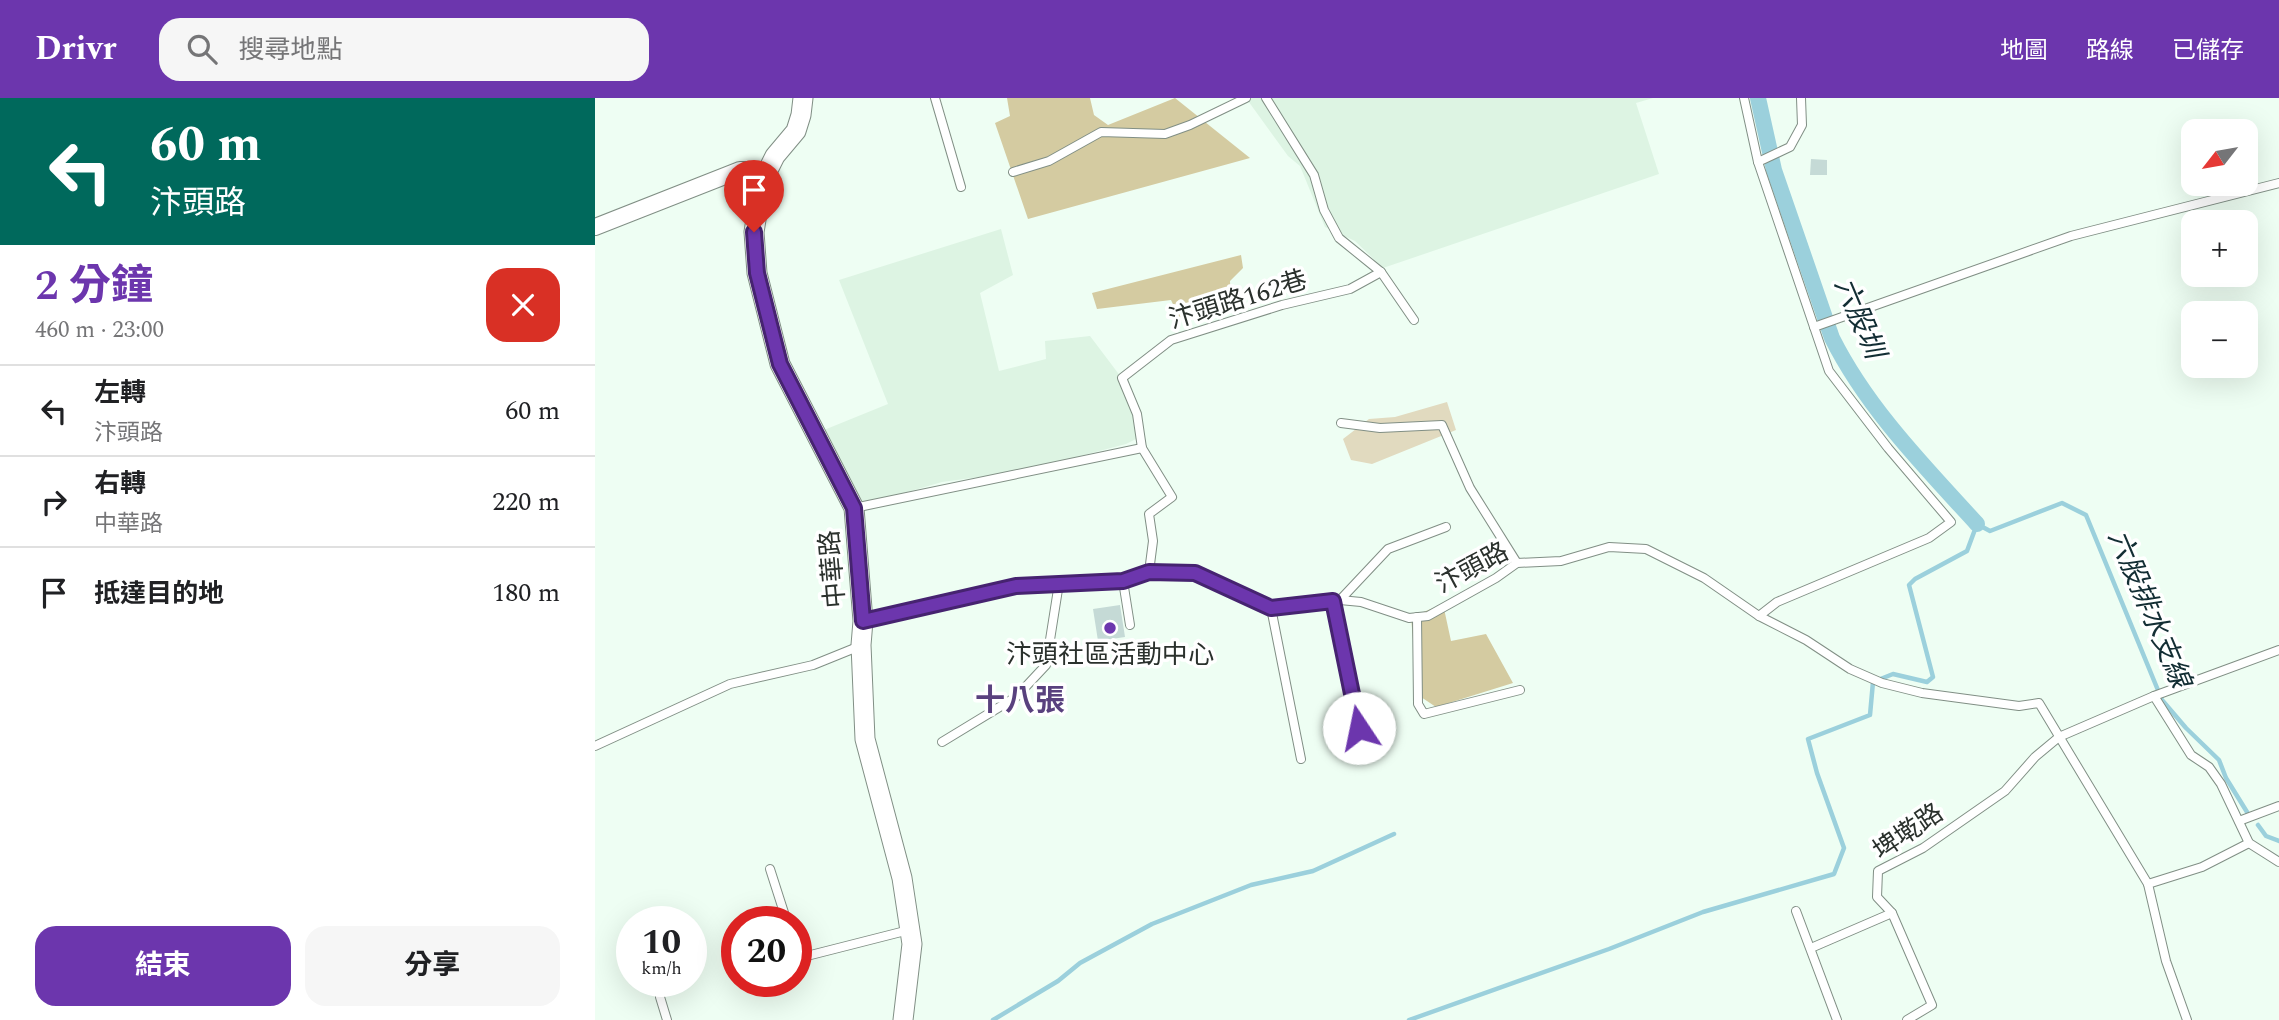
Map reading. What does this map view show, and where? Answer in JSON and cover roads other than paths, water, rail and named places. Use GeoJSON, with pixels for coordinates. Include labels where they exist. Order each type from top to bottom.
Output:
{"type":"FeatureCollection","features":[{"type":"Feature","properties":{"kind":"street","name":"中華路"},"geometry":{"type":"LineString","coordinates":[[803,98],[796,131],[775,156],[768,170],[754,232],[757,273],[780,364],[854,508],[863,621],[861,645],[865,738],[902,878],[912,944],[903,1020]]}},
{"type":"Feature","properties":{"kind":"street"},"geometry":{"type":"LineString","coordinates":[[595,227],[740,170],[768,170]]}},
{"type":"Feature","properties":{"kind":"lane"},"geometry":{"type":"LineString","coordinates":[[935,98],[961,187]]}},
{"type":"Feature","properties":{"kind":"lane"},"geometry":{"type":"LineString","coordinates":[[1013,172],[1049,160],[1101,132],[1165,134],[1246,98]]}},
{"type":"Feature","properties":{"kind":"lane"},"geometry":{"type":"LineString","coordinates":[[1266,98],[1314,175],[1324,210],[1339,238],[1381,272],[1414,320]]}},
{"type":"Feature","properties":{"kind":"lane"},"geometry":{"type":"LineString","coordinates":[[1744,98],[1761,160],[1817,325],[1829,371],[1951,522],[1929,538],[1777,602],[1759,616]]}},
{"type":"Feature","properties":{"kind":"lane"},"geometry":{"type":"LineString","coordinates":[[1761,160],[1790,147],[1802,125],[1801,98]]}},
{"type":"Feature","properties":{"kind":"lane"},"geometry":{"type":"LineString","coordinates":[[1817,325],[2071,236],[2279,183]]}},
{"type":"Feature","properties":{"kind":"lane","name":"汴頭路162巷"},"geometry":{"type":"LineString","coordinates":[[1149,572],[1153,541],[1149,514],[1172,497],[1142,448],[1137,414],[1122,379],[1171,340],[1282,305],[1350,289],[1381,272]]}},
{"type":"Feature","properties":{"kind":"lane"},"geometry":{"type":"LineString","coordinates":[[1341,423],[1380,428],[1442,425],[1470,488],[1517,563]]}},
{"type":"Feature","properties":{"kind":"lane"},"geometry":{"type":"LineString","coordinates":[[854,508],[1142,448]]}},
{"type":"Feature","properties":{"kind":"lane"},"geometry":{"type":"LineString","coordinates":[[1359,728],[1336,600],[1388,549],[1446,527]]}},
{"type":"Feature","properties":{"kind":"lane","name":"汴頭路"},"geometry":{"type":"LineString","coordinates":[[1271,608],[1336,600],[1361,602],[1409,618],[1427,616],[1478,589],[1517,563],[1561,561],[1609,547],[1646,549],[1705,578],[1759,616],[1805,640],[1850,669],[1882,683],[1922,693],[2019,706],[2039,703],[2059,737]]}},
{"type":"Feature","properties":{"kind":"lane"},"geometry":{"type":"LineString","coordinates":[[863,621],[1016,586],[1123,581],[1149,572],[1195,573],[1271,608],[1301,759]]}},
{"type":"Feature","properties":{"kind":"lane"},"geometry":{"type":"LineString","coordinates":[[1123,581],[1130,625]]}},
{"type":"Feature","properties":{"kind":"lane"},"geometry":{"type":"LineString","coordinates":[[942,741],[1016,697],[1047,665],[1059,583]]}},
{"type":"Feature","properties":{"kind":"lane"},"geometry":{"type":"LineString","coordinates":[[1417,617],[1418,704],[1424,714],[1520,690]]}},
{"type":"Feature","properties":{"kind":"lane"},"geometry":{"type":"LineString","coordinates":[[595,746],[730,684],[813,665],[861,645]]}},
{"type":"Feature","properties":{"kind":"lane","name":"埤墘路"},"geometry":{"type":"LineString","coordinates":[[1907,1020],[1932,1005],[1892,913],[1877,897],[1878,870],[1923,848],[2005,791],[2035,757],[2059,737],[2154,695],[2279,650]]}},
{"type":"Feature","properties":{"kind":"lane"},"geometry":{"type":"LineString","coordinates":[[2154,695],[2191,755],[2209,767],[2221,784],[2249,843],[2279,862]]}},
{"type":"Feature","properties":{"kind":"lane"},"geometry":{"type":"LineString","coordinates":[[2059,737],[2148,884],[2166,961],[2187,1020]]}},
{"type":"Feature","properties":{"kind":"lane"},"geometry":{"type":"LineString","coordinates":[[2239,821],[2279,806]]}},
{"type":"Feature","properties":{"kind":"lane"},"geometry":{"type":"LineString","coordinates":[[2148,884],[2202,867],[2249,843]]}},
{"type":"Feature","properties":{"kind":"lane"},"geometry":{"type":"LineString","coordinates":[[770,869],[782,906]]}},
{"type":"Feature","properties":{"kind":"lane"},"geometry":{"type":"LineString","coordinates":[[1797,912],[1837,1020]]}},
{"type":"Feature","properties":{"kind":"lane"},"geometry":{"type":"LineString","coordinates":[[1811,948],[1892,913]]}},
{"type":"Feature","properties":{"kind":"lane"},"geometry":{"type":"LineString","coordinates":[[812,955],[910,930]]}},
{"type":"Feature","properties":{"kind":"lane"},"geometry":{"type":"LineString","coordinates":[[660,997],[667,1020]]}},
{"type":"Feature","properties":{"kind":"waterway","name":"六股圳"},"geometry":{"type":"LineString","coordinates":[[1758,98],[1774,170],[1832,338],[1846,364],[1879,412],[1977,524]]}},
{"type":"Feature","properties":{"kind":"waterway"},"geometry":{"type":"LineString","coordinates":[[1409,1020],[1609,949],[1703,912],[1834,874],[1844,848],[1817,773],[1808,739],[1870,715],[1873,682],[1893,674],[1927,682],[1933,677],[1909,585],[1915,579],[1967,551],[1977,524],[1990,531],[2062,503],[2086,515],[2162,700],[2219,760],[2226,778],[2247,812]]}},
{"type":"Feature","properties":{"kind":"waterway","name":"六股排水支線"},"geometry":{"type":"LineString","coordinates":[[2258,825],[2266,836],[2279,841]]}},
{"type":"Feature","properties":{"kind":"waterway"},"geometry":{"type":"LineString","coordinates":[[993,1020],[1058,981],[1080,963],[1152,924],[1251,885],[1313,871],[1394,834]]}},
{"type":"Feature","properties":{"kind":"place","name":"汴頭社區活動中心"},"geometry":{"type":"Point","coordinates":[1110,628]}},
{"type":"Feature","properties":{"kind":"district","name":"十八張"},"geometry":{"type":"Point","coordinates":[1020,701]}}]}
